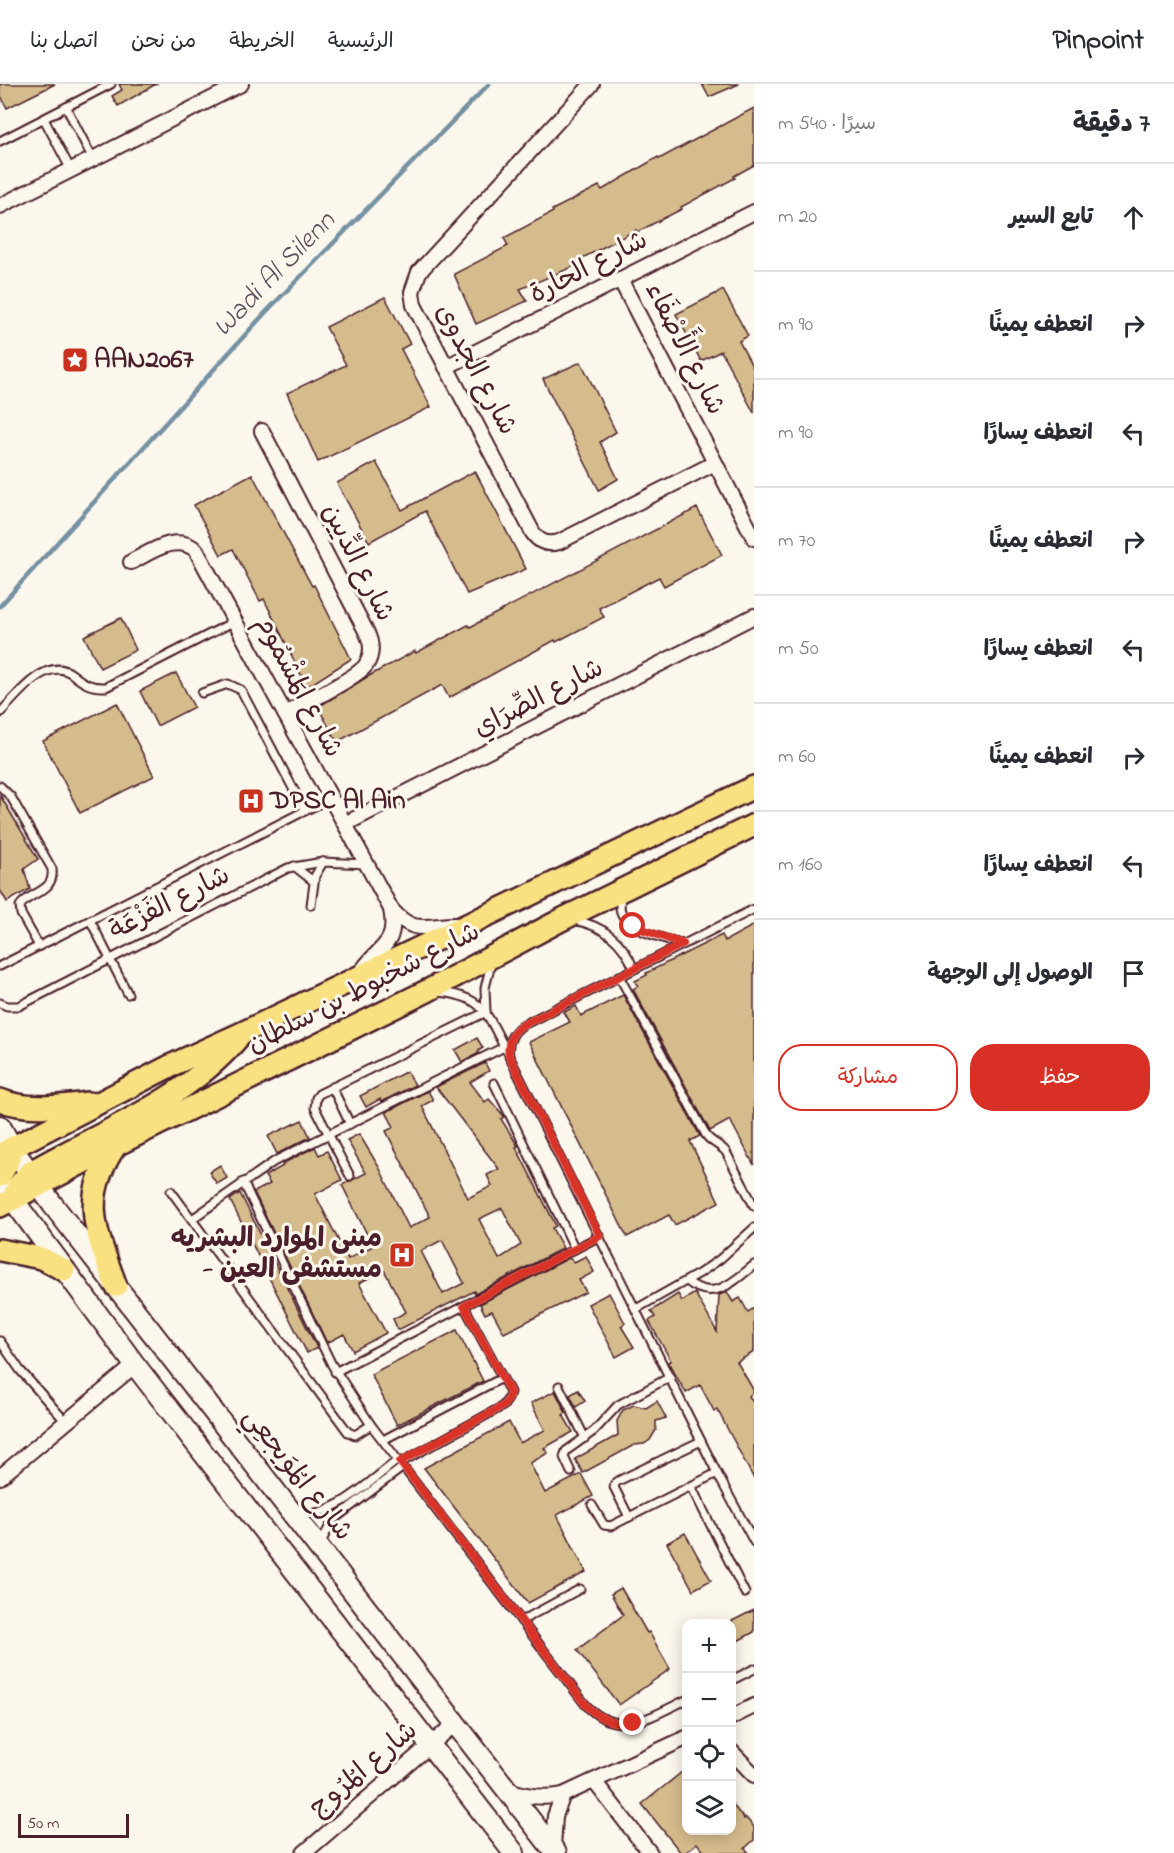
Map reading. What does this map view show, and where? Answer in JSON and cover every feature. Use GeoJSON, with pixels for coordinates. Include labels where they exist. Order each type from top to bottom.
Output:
{"type":"FeatureCollection","features":[{"type":"Feature","properties":{"kind":"main road","name":"شارع شخبوط بن سلطان"},"geometry":{"type":"LineString","coordinates":[[6,1151],[172,1065],[754,787]]}},
{"type":"Feature","properties":{"kind":"main road"},"geometry":{"type":"LineString","coordinates":[[678,861],[715,831],[754,810]]}},
{"type":"Feature","properties":{"kind":"main road","name":"شارع شخبوط بن سلطان"},"geometry":{"type":"LineString","coordinates":[[6,1203],[34,1180],[116,1145],[427,991],[624,888],[754,825]]}},
{"type":"Feature","properties":{"kind":"main road"},"geometry":{"type":"LineString","coordinates":[[34,1180],[177,1092],[212,1065],[242,1033]]}},
{"type":"Feature","properties":{"kind":"main road"},"geometry":{"type":"LineString","coordinates":[[0,1100],[17,1106],[104,1101]]}},
{"type":"Feature","properties":{"kind":"main road"},"geometry":{"type":"LineString","coordinates":[[116,1145],[99,1175],[93,1211],[99,1240],[116,1286]]}},
{"type":"Feature","properties":{"kind":"main road"},"geometry":{"type":"LineString","coordinates":[[0,1176],[6,1151]]}},
{"type":"Feature","properties":{"kind":"main road"},"geometry":{"type":"LineString","coordinates":[[0,1250],[41,1258],[64,1270]]}},
{"type":"Feature","properties":{"kind":"street"},"geometry":{"type":"LineString","coordinates":[[0,206],[242,84]]}},
{"type":"Feature","properties":{"kind":"street","name":"شارع الجدوى"},"geometry":{"type":"LineString","coordinates":[[592,84],[423,267],[415,278],[412,292],[414,305],[533,533],[542,542],[554,544],[560,542],[715,463]]}},
{"type":"Feature","properties":{"kind":"street","name":"شارع الحارة"},"geometry":{"type":"LineString","coordinates":[[446,367],[754,212]]}},
{"type":"Feature","properties":{"kind":"street","name":"شارع الأَصْفَاء"},"geometry":{"type":"LineString","coordinates":[[620,279],[754,538]]}},
{"type":"Feature","properties":{"kind":"street","name":"شارع الدِّيين"},"geometry":{"type":"LineString","coordinates":[[262,431],[371,644],[370,657],[360,672],[285,714]]}},
{"type":"Feature","properties":{"kind":"street","name":"شارع المَشْمُوم"},"geometry":{"type":"LineString","coordinates":[[131,562],[171,543],[178,542],[191,546],[199,556],[235,621],[391,909],[404,922],[420,927],[464,926]]}},
{"type":"Feature","properties":{"kind":"street","name":"شارع الصِّرَاي"},"geometry":{"type":"LineString","coordinates":[[345,824],[754,616]]}},
{"type":"Feature","properties":{"kind":"street"},"geometry":{"type":"LineString","coordinates":[[359,976],[365,966],[387,945],[392,927],[391,909]]}},
{"type":"Feature","properties":{"kind":"street","name":"شارع المُوَيجعِي"},"geometry":{"type":"LineString","coordinates":[[0,1126],[6,1151],[34,1180],[555,1851]]}},
{"type":"Feature","properties":{"kind":"street"},"geometry":{"type":"LineString","coordinates":[[0,1182],[6,1203],[64,1270],[135,1365],[514,1853]]}},
{"type":"Feature","properties":{"kind":"street"},"geometry":{"type":"LineString","coordinates":[[0,1477],[135,1365]]}},
{"type":"Feature","properties":{"kind":"street"},"geometry":{"type":"LineString","coordinates":[[736,1715],[754,1706]]}},
{"type":"Feature","properties":{"kind":"street","name":"شارع المُرُوج"},"geometry":{"type":"LineString","coordinates":[[304,1853],[456,1724]]}},
{"type":"Feature","properties":{"kind":"street"},"geometry":{"type":"LineString","coordinates":[[507,1789],[530,1797],[563,1795],[682,1740]]}},
{"type":"Feature","properties":{"kind":"street"},"geometry":{"type":"LineString","coordinates":[[736,1756],[754,1775]]}},
{"type":"Feature","properties":{"kind":"street"},"geometry":{"type":"LineString","coordinates":[[594,1781],[650,1853]]}},
{"type":"Feature","properties":{"kind":"street"},"geometry":{"type":"LineString","coordinates":[[555,1851],[555,1816],[563,1795]]}},
{"type":"Feature","properties":{"kind":"lane"},"geometry":{"type":"LineString","coordinates":[[0,141],[111,84]]}},
{"type":"Feature","properties":{"kind":"lane"},"geometry":{"type":"LineString","coordinates":[[66,107],[93,159]]}},
{"type":"Feature","properties":{"kind":"lane"},"geometry":{"type":"LineString","coordinates":[[44,118],[71,170]]}},
{"type":"Feature","properties":{"kind":"lane"},"geometry":{"type":"LineString","coordinates":[[0,713],[31,681],[45,672],[53,669],[62,670],[90,686],[106,687],[235,621]]}},
{"type":"Feature","properties":{"kind":"lane"},"geometry":{"type":"LineString","coordinates":[[202,693],[228,684],[241,690],[305,811]]}},
{"type":"Feature","properties":{"kind":"lane"},"geometry":{"type":"LineString","coordinates":[[0,786],[11,797],[52,869],[48,886],[25,900],[20,906],[21,914],[39,946]]}},
{"type":"Feature","properties":{"kind":"lane","name":"شارع الفَزْعَة"},"geometry":{"type":"LineString","coordinates":[[0,966],[330,798]]}},
{"type":"Feature","properties":{"kind":"lane"},"geometry":{"type":"LineString","coordinates":[[311,905],[314,881],[323,862]]}},
{"type":"Feature","properties":{"kind":"lane","name":"شارع الفَزْعَة"},"geometry":{"type":"LineString","coordinates":[[0,1003],[7,1006],[19,1006],[275,873],[294,866],[323,862],[366,864]]}},
{"type":"Feature","properties":{"kind":"lane"},"geometry":{"type":"LineString","coordinates":[[294,866],[314,881]]}},
{"type":"Feature","properties":{"kind":"lane"},"geometry":{"type":"LineString","coordinates":[[624,888],[620,906],[627,922],[646,932],[683,944]]}},
{"type":"Feature","properties":{"kind":"lane"},"geometry":{"type":"LineString","coordinates":[[509,1056],[509,1042],[515,1030],[521,1026],[754,909]]}},
{"type":"Feature","properties":{"kind":"lane"},"geometry":{"type":"LineString","coordinates":[[563,919],[586,922],[607,932],[624,949],[634,969]]}},
{"type":"Feature","properties":{"kind":"lane"},"geometry":{"type":"LineString","coordinates":[[90,920],[128,994]]}},
{"type":"Feature","properties":{"kind":"lane"},"geometry":{"type":"LineString","coordinates":[[486,1012],[486,977],[495,955]]}},
{"type":"Feature","properties":{"kind":"lane"},"geometry":{"type":"LineString","coordinates":[[619,976],[706,1135],[711,1142],[719,1145],[726,1152],[754,1206]]}},
{"type":"Feature","properties":{"kind":"lane"},"geometry":{"type":"LineString","coordinates":[[427,991],[462,995],[486,1012],[717,1473],[754,1542]]}},
{"type":"Feature","properties":{"kind":"lane"},"geometry":{"type":"LineString","coordinates":[[350,1176],[315,1108],[319,1094],[486,1012]]}},
{"type":"Feature","properties":{"kind":"lane"},"geometry":{"type":"LineString","coordinates":[[192,1219],[275,1161],[504,1047]]}},
{"type":"Feature","properties":{"kind":"lane"},"geometry":{"type":"LineString","coordinates":[[494,1083],[575,1249]]}},
{"type":"Feature","properties":{"kind":"lane"},"geometry":{"type":"LineString","coordinates":[[332,1087],[350,1124]]}},
{"type":"Feature","properties":{"kind":"lane"},"geometry":{"type":"LineString","coordinates":[[243,1182],[335,1372],[382,1440],[585,1704],[598,1717],[624,1724],[633,1723],[682,1702]]}},
{"type":"Feature","properties":{"kind":"lane"},"geometry":{"type":"LineString","coordinates":[[171,1191],[348,1432],[355,1435],[371,1425]]}},
{"type":"Feature","properties":{"kind":"lane"},"geometry":{"type":"LineString","coordinates":[[636,1309],[687,1281],[720,1259],[754,1228]]}},
{"type":"Feature","properties":{"kind":"lane"},"geometry":{"type":"LineString","coordinates":[[335,1372],[600,1236]]}},
{"type":"Feature","properties":{"kind":"lane"},"geometry":{"type":"LineString","coordinates":[[687,1281],[701,1289],[715,1290],[727,1286],[754,1265]]}},
{"type":"Feature","properties":{"kind":"lane"},"geometry":{"type":"LineString","coordinates":[[294,1515],[312,1515],[334,1508],[400,1463],[506,1403],[510,1392],[464,1306]]}},
{"type":"Feature","properties":{"kind":"lane"},"geometry":{"type":"LineString","coordinates":[[0,1341],[33,1386],[66,1422]]}},
{"type":"Feature","properties":{"kind":"lane"},"geometry":{"type":"LineString","coordinates":[[571,1472],[564,1454],[585,1438],[618,1405],[670,1377]]}},
{"type":"Feature","properties":{"kind":"lane"},"geometry":{"type":"LineString","coordinates":[[382,1440],[502,1378]]}},
{"type":"Feature","properties":{"kind":"lane"},"geometry":{"type":"LineString","coordinates":[[559,1386],[585,1438]]}},
{"type":"Feature","properties":{"kind":"lane"},"geometry":{"type":"LineString","coordinates":[[629,1517],[614,1487],[616,1482],[702,1441]]}},
{"type":"Feature","properties":{"kind":"lane"},"geometry":{"type":"LineString","coordinates":[[319,1547],[333,1520],[400,1463]]}},
{"type":"Feature","properties":{"kind":"lane"},"geometry":{"type":"LineString","coordinates":[[592,1505],[604,1525],[608,1526],[717,1473]]}},
{"type":"Feature","properties":{"kind":"lane"},"geometry":{"type":"LineString","coordinates":[[691,1486],[745,1593]]}},
{"type":"Feature","properties":{"kind":"lane"},"geometry":{"type":"LineString","coordinates":[[521,1621],[580,1589]]}},
{"type":"Feature","properties":{"kind":"lane"},"geometry":{"type":"LineString","coordinates":[[736,1678],[754,1669]]}},
{"type":"Feature","properties":{"kind":"building"},"geometry":{"type":"Polygon","coordinates":[[[0,84],[55,84],[7,108],[0,94],[0,84]]]}},
{"type":"Feature","properties":{"kind":"building"},"geometry":{"type":"Polygon","coordinates":[[[119,84],[156,84],[118,106],[112,96],[122,90],[119,84]]]}},
{"type":"Feature","properties":{"kind":"building"},"geometry":{"type":"Polygon","coordinates":[[[702,84],[739,84],[709,97],[702,84]]]}},
{"type":"Feature","properties":{"kind":"building"},"geometry":{"type":"Polygon","coordinates":[[[754,108],[754,165],[681,207],[682,209],[573,263],[575,266],[520,289],[527,301],[476,324],[454,274],[508,246],[504,238],[553,212],[552,210],[599,186],[602,190],[658,157],[659,159],[754,108]]]}},
{"type":"Feature","properties":{"kind":"building"},"geometry":{"type":"Polygon","coordinates":[[[723,290],[748,336],[739,341],[754,370],[754,413],[721,351],[701,361],[676,314],[723,290]]]}},
{"type":"Feature","properties":{"kind":"building"},"geometry":{"type":"Polygon","coordinates":[[[385,297],[410,344],[401,349],[431,407],[318,462],[287,393],[346,365],[326,327],[385,297]]]}},
{"type":"Feature","properties":{"kind":"building"},"geometry":{"type":"Polygon","coordinates":[[[581,362],[616,432],[600,442],[618,479],[599,490],[543,379],[581,362]]]}},
{"type":"Feature","properties":{"kind":"building"},"geometry":{"type":"Polygon","coordinates":[[[376,462],[402,510],[475,471],[526,569],[467,594],[425,511],[369,542],[337,483],[376,462]]]}},
{"type":"Feature","properties":{"kind":"building"},"geometry":{"type":"Polygon","coordinates":[[[252,474],[312,586],[314,585],[351,659],[307,687],[264,599],[260,601],[233,549],[221,555],[194,505],[252,474]]]}},
{"type":"Feature","properties":{"kind":"building"},"geometry":{"type":"Polygon","coordinates":[[[697,508],[722,555],[664,586],[659,577],[599,608],[604,617],[556,642],[555,640],[449,698],[442,685],[337,742],[318,707],[415,651],[416,653],[468,625],[470,627],[697,508]]]}},
{"type":"Feature","properties":{"kind":"building"},"geometry":{"type":"Polygon","coordinates":[[[121,618],[136,650],[100,668],[84,636],[121,618]]]}},
{"type":"Feature","properties":{"kind":"building"},"geometry":{"type":"Polygon","coordinates":[[[176,673],[194,707],[157,726],[140,691],[176,673]]]}},
{"type":"Feature","properties":{"kind":"building"},"geometry":{"type":"Polygon","coordinates":[[[117,703],[154,776],[80,813],[43,741],[117,703]]]}},
{"type":"Feature","properties":{"kind":"building"},"geometry":{"type":"Polygon","coordinates":[[[0,795],[38,859],[24,869],[30,889],[7,902],[0,890],[0,795]]]}},
{"type":"Feature","properties":{"kind":"building"},"geometry":{"type":"Polygon","coordinates":[[[754,925],[754,1165],[730,1120],[710,1131],[633,989],[638,986],[635,981],[647,975],[646,973],[722,935],[725,941],[754,925]]]}},
{"type":"Feature","properties":{"kind":"building"},"geometry":{"type":"Polygon","coordinates":[[[623,995],[700,1136],[690,1141],[719,1202],[675,1225],[669,1215],[627,1237],[529,1042],[570,1022],[564,1012],[576,1006],[581,1016],[623,995]]]}},
{"type":"Feature","properties":{"kind":"building"},"geometry":{"type":"Polygon","coordinates":[[[477,1038],[483,1048],[478,1051],[479,1053],[462,1062],[455,1050],[477,1038]]]}},
{"type":"Feature","properties":{"kind":"building"},"geometry":{"type":"Polygon","coordinates":[[[485,1063],[489,1071],[470,1082],[485,1102],[489,1099],[503,1115],[501,1119],[518,1146],[516,1147],[556,1226],[552,1228],[563,1248],[475,1294],[474,1291],[398,1330],[393,1319],[406,1312],[384,1270],[359,1283],[386,1333],[353,1351],[344,1334],[327,1343],[254,1192],[270,1184],[265,1176],[283,1166],[282,1164],[315,1147],[319,1155],[327,1151],[342,1180],[315,1194],[348,1259],[373,1246],[342,1185],[366,1173],[347,1140],[359,1134],[379,1167],[409,1228],[430,1217],[386,1131],[394,1127],[386,1112],[428,1091],[433,1100],[422,1106],[468,1198],[492,1186],[487,1175],[499,1169],[436,1087],[485,1063]],[[502,1208],[479,1219],[499,1259],[521,1245],[502,1208]],[[442,1240],[421,1251],[443,1294],[464,1283],[442,1240]]]}},
{"type":"Feature","properties":{"kind":"building"},"geometry":{"type":"Polygon","coordinates":[[[407,1071],[415,1085],[366,1107],[360,1096],[407,1071]]]}},
{"type":"Feature","properties":{"kind":"building"},"geometry":{"type":"Polygon","coordinates":[[[302,1120],[310,1137],[277,1154],[268,1136],[302,1120]]]}},
{"type":"Feature","properties":{"kind":"building"},"geometry":{"type":"Polygon","coordinates":[[[220,1165],[227,1178],[217,1184],[209,1172],[220,1165]]]}},
{"type":"Feature","properties":{"kind":"building"},"geometry":{"type":"Polygon","coordinates":[[[240,1193],[317,1348],[307,1353],[230,1200],[240,1193]]]}},
{"type":"Feature","properties":{"kind":"building"},"geometry":{"type":"Polygon","coordinates":[[[586,1256],[594,1272],[579,1280],[586,1292],[504,1333],[492,1311],[485,1314],[480,1304],[569,1258],[574,1262],[586,1256]]]}},
{"type":"Feature","properties":{"kind":"building"},"geometry":{"type":"Polygon","coordinates":[[[727,1292],[733,1302],[740,1298],[748,1312],[754,1308],[754,1352],[737,1362],[754,1391],[749,1396],[754,1404],[754,1479],[717,1409],[714,1411],[700,1385],[686,1393],[668,1362],[671,1361],[649,1321],[655,1317],[651,1311],[678,1294],[682,1301],[695,1293],[717,1332],[719,1295],[727,1292]]]}},
{"type":"Feature","properties":{"kind":"building"},"geometry":{"type":"Polygon","coordinates":[[[609,1293],[625,1323],[621,1326],[634,1347],[616,1357],[588,1304],[609,1293]]]}},
{"type":"Feature","properties":{"kind":"building"},"geometry":{"type":"Polygon","coordinates":[[[457,1330],[483,1381],[397,1425],[371,1374],[457,1330]]]}},
{"type":"Feature","properties":{"kind":"building"},"geometry":{"type":"Polygon","coordinates":[[[578,1390],[585,1401],[576,1407],[570,1395],[578,1390]]]}},
{"type":"Feature","properties":{"kind":"building"},"geometry":{"type":"Polygon","coordinates":[[[555,1391],[566,1413],[563,1415],[573,1432],[544,1448],[548,1453],[530,1463],[545,1493],[581,1474],[593,1496],[557,1515],[586,1572],[528,1603],[424,1468],[509,1422],[520,1443],[545,1430],[531,1403],[555,1391]]]}},
{"type":"Feature","properties":{"kind":"building"},"geometry":{"type":"Polygon","coordinates":[[[657,1401],[666,1418],[656,1421],[656,1430],[650,1440],[644,1444],[634,1445],[583,1473],[575,1459],[618,1435],[617,1421],[623,1410],[634,1405],[646,1408],[657,1401]]]}},
{"type":"Feature","properties":{"kind":"building"},"geometry":{"type":"Polygon","coordinates":[[[685,1533],[711,1580],[693,1590],[667,1543],[685,1533]]]}},
{"type":"Feature","properties":{"kind":"building"},"geometry":{"type":"Polygon","coordinates":[[[621,1588],[670,1669],[619,1705],[577,1650],[623,1615],[611,1594],[621,1588]]]}},
{"type":"Feature","properties":{"kind":"building"},"geometry":{"type":"Polygon","coordinates":[[[754,1610],[754,1632],[736,1642],[736,1619],[754,1610]]]}},
{"type":"Feature","properties":{"kind":"building"},"geometry":{"type":"Polygon","coordinates":[[[682,1772],[682,1835],[736,1835],[736,1809],[754,1827],[754,1840],[745,1848],[749,1853],[705,1853],[697,1843],[685,1853],[681,1853],[642,1804],[682,1772]]]}},
{"type":"Feature","properties":{"kind":"waterway","name":"Wadi Al Silenn"},"geometry":{"type":"LineString","coordinates":[[0,606],[265,313],[489,84]]}},
{"type":"Feature","properties":{"kind":"place","name":"AAN2067"},"geometry":{"type":"Point","coordinates":[75,360]}},
{"type":"Feature","properties":{"kind":"place","name":"DPSC Al Ain"},"geometry":{"type":"Point","coordinates":[251,801]}},
{"type":"Feature","properties":{"kind":"place","name":"مبنى الموارد البشريه - مستشفى العين"},"geometry":{"type":"Point","coordinates":[402,1255]}},
{"type":"Feature","properties":{"kind":"route"},"geometry":{"type":"LineString","coordinates":[[633,926],[683,944],[521,1026],[515,1030],[508,1049],[509,1056],[600,1236],[464,1306],[510,1392],[510,1396],[503,1406],[400,1462],[591,1711],[606,1721],[633,1723]]}}]}
